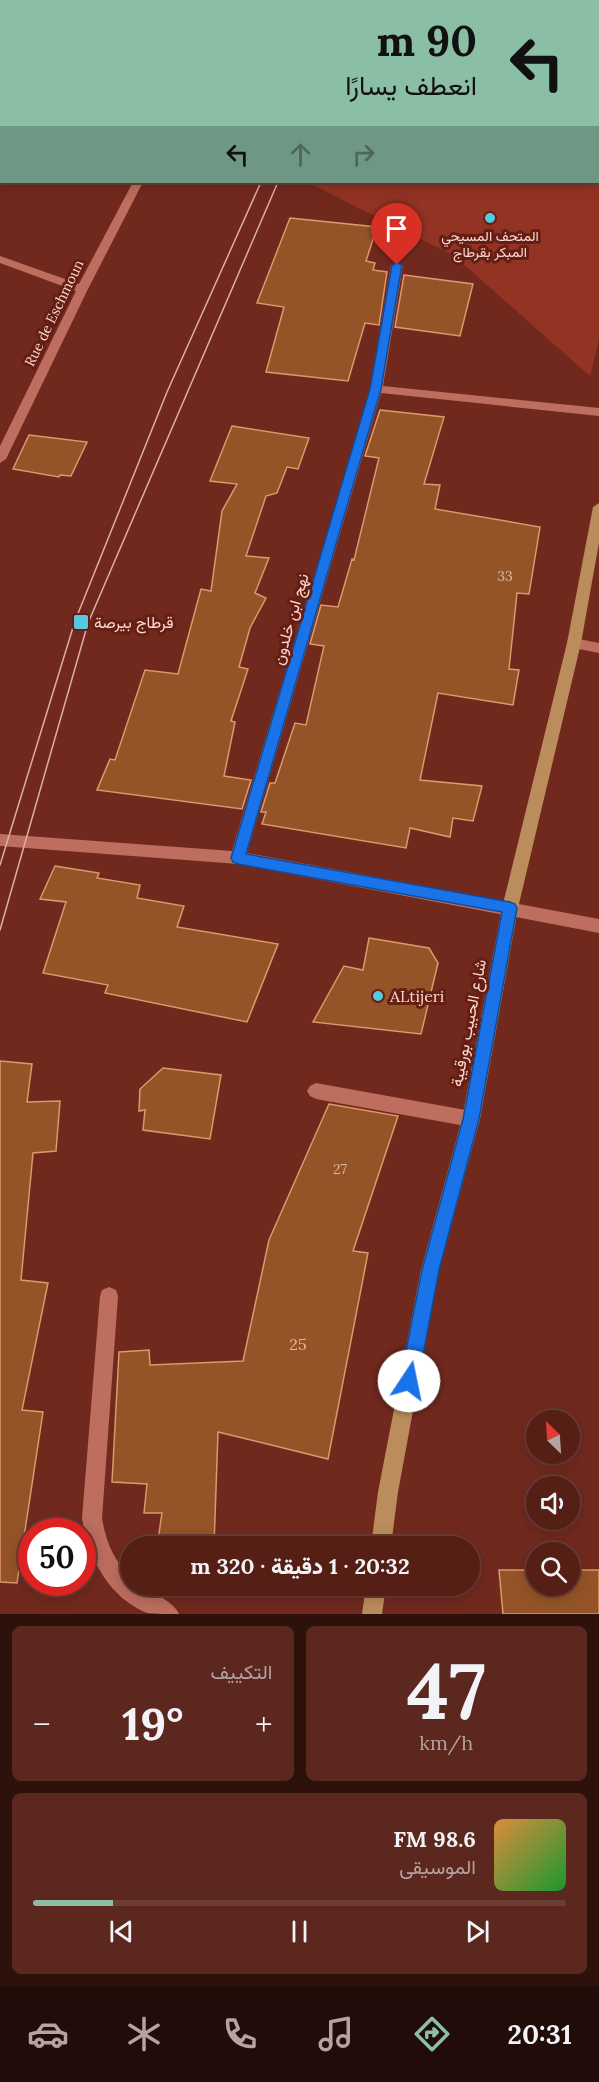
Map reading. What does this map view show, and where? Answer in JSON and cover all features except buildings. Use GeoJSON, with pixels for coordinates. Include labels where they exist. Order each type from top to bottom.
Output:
{"type":"FeatureCollection","features":[{"type":"Feature","properties":{"kind":"main road","name":"شارع الحبيب بورقيبة"},"geometry":{"type":"LineString","coordinates":[[382,1536],[388,1492],[430,1270],[471,1119],[510,908],[574,643],[599,507]]}},
{"type":"Feature","properties":{"kind":"main road"},"geometry":{"type":"LineString","coordinates":[[372,1614],[375,1596]]}},
{"type":"Feature","properties":{"kind":"street","name":"Rue de Eschmoun"},"geometry":{"type":"LineString","coordinates":[[0,459],[82,289],[137,183]]}},
{"type":"Feature","properties":{"kind":"street"},"geometry":{"type":"LineString","coordinates":[[0,259],[82,289]]}},
{"type":"Feature","properties":{"kind":"street","name":"نهج ابن خلدون"},"geometry":{"type":"LineString","coordinates":[[238,858],[376,389],[397,265]]}},
{"type":"Feature","properties":{"kind":"street"},"geometry":{"type":"LineString","coordinates":[[376,389],[599,412]]}},
{"type":"Feature","properties":{"kind":"street"},"geometry":{"type":"LineString","coordinates":[[0,424],[14,428]]}},
{"type":"Feature","properties":{"kind":"street"},"geometry":{"type":"LineString","coordinates":[[574,643],[599,648]]}},
{"type":"Feature","properties":{"kind":"street"},"geometry":{"type":"LineString","coordinates":[[3,841],[238,858],[599,926]]}},
{"type":"Feature","properties":{"kind":"street"},"geometry":{"type":"LineString","coordinates":[[316,1091],[471,1119]]}},
{"type":"Feature","properties":{"kind":"street"},"geometry":{"type":"LineString","coordinates":[[109,1296],[92,1518],[93,1534],[112,1575],[135,1595],[169,1614]]}},
{"type":"Feature","properties":{"kind":"shaded area","name":"المتحف المسيحي المبكر بقرطاج"},"geometry":{"type":"Polygon","coordinates":[[[309,183],[599,183],[599,340],[590,376],[453,255],[309,183]]]}},
{"type":"Feature","properties":{"kind":"tram line"},"geometry":{"type":"LineString","coordinates":[[0,865],[75,621],[167,392],[261,183]]}},
{"type":"Feature","properties":{"kind":"tram line"},"geometry":{"type":"LineString","coordinates":[[0,930],[88,623],[278,183]]}},
{"type":"Feature","properties":{"kind":"place","name":"المتحف المسيحي المبكر بقرطاج"},"geometry":{"type":"Point","coordinates":[490,218]}},
{"type":"Feature","properties":{"kind":"place","name":"قرطاج بيرصة"},"geometry":{"type":"Point","coordinates":[81,622]}},
{"type":"Feature","properties":{"kind":"place","name":"ALtijeri"},"geometry":{"type":"Point","coordinates":[378,996]}},
{"type":"Feature","properties":{"kind":"route"},"geometry":{"type":"LineString","coordinates":[[397,265],[376,389],[238,858],[510,908],[471,1119],[430,1270],[409,1381]]}}]}
